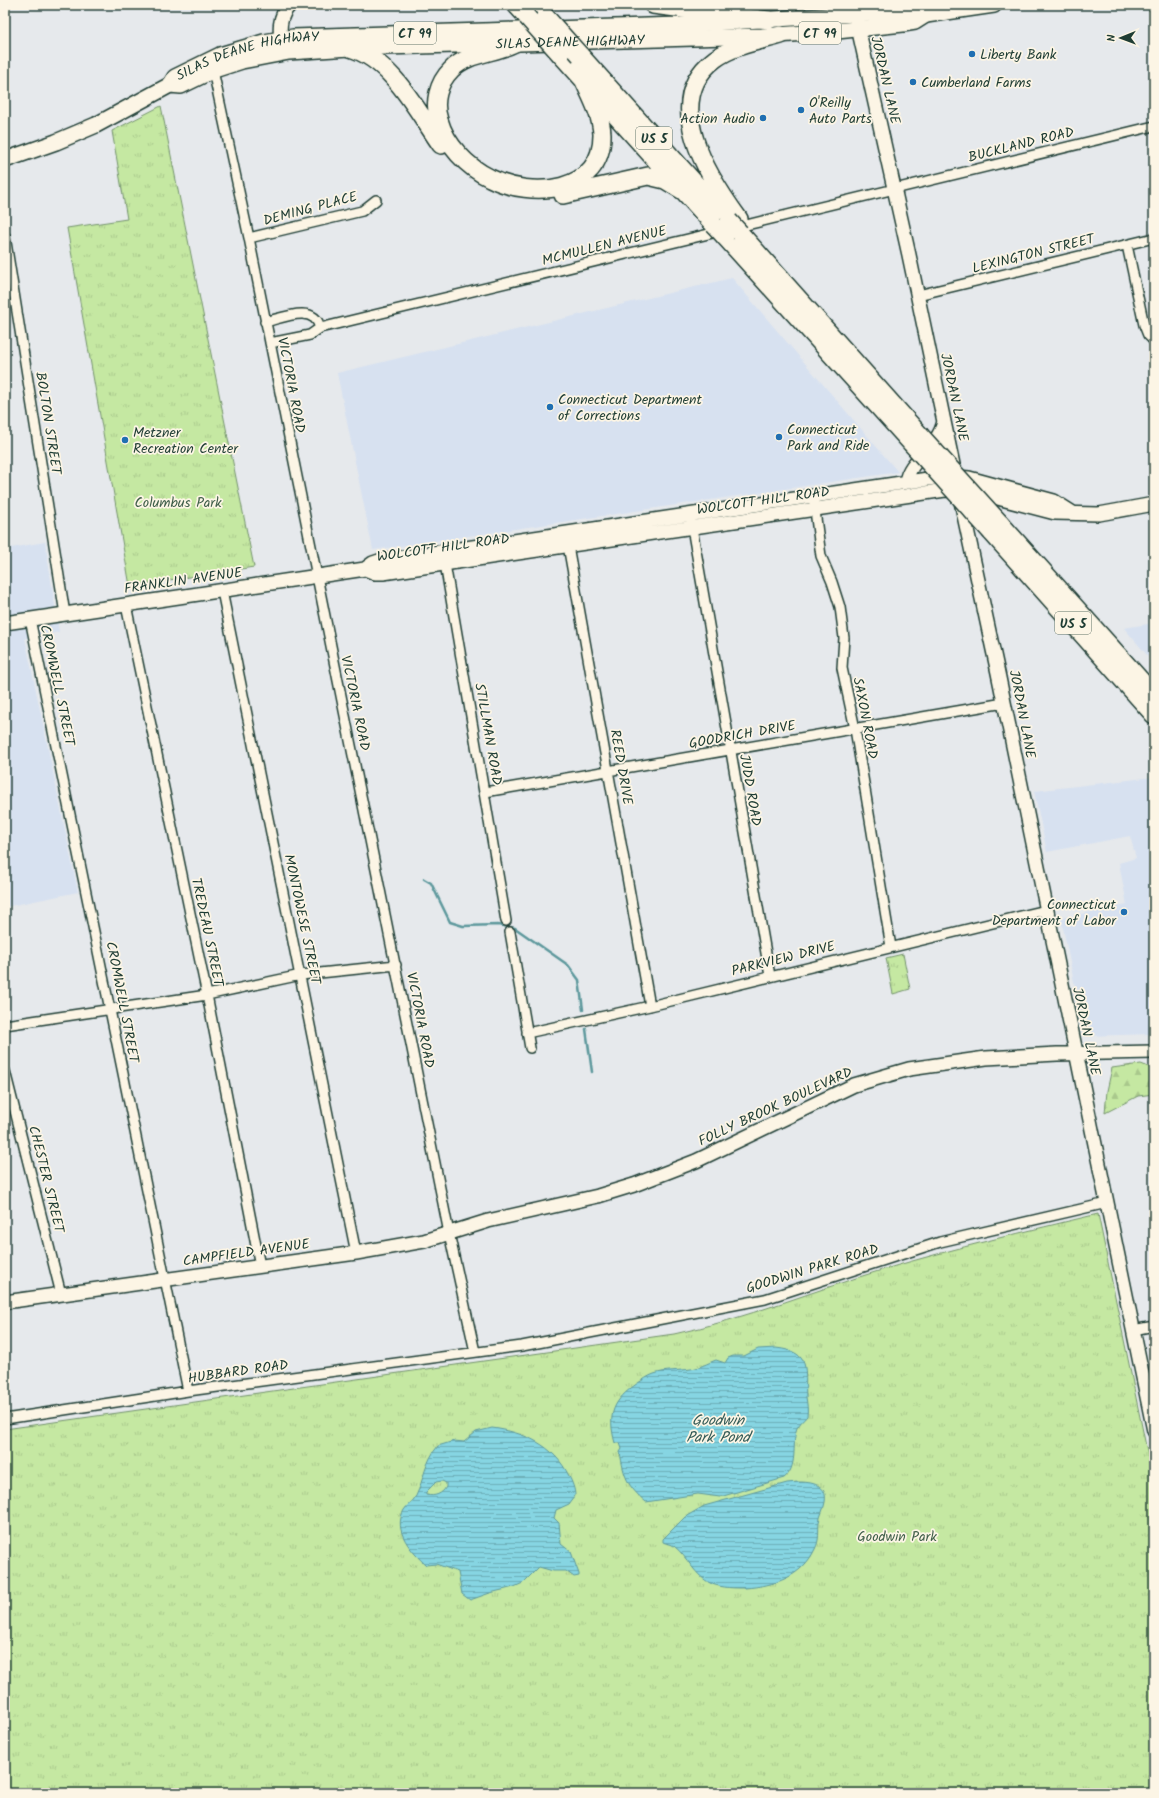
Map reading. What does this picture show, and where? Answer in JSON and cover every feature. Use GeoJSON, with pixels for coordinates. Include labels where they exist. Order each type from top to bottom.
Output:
{"type":"FeatureCollection","features":[{"type":"Feature","properties":{"kind":"highway"},"geometry":{"type":"LineString","coordinates":[[653,5],[769,20]]}},
{"type":"Feature","properties":{"kind":"highway","name":"US 5"},"geometry":{"type":"LineString","coordinates":[[531,11],[580,55],[733,228],[915,439],[996,528],[1154,695]]}},
{"type":"Feature","properties":{"kind":"highway","name":"US 5"},"geometry":{"type":"LineString","coordinates":[[531,11],[561,55],[583,80],[683,190],[733,228],[782,280],[915,439]]}},
{"type":"Feature","properties":{"kind":"highway"},"geometry":{"type":"LineString","coordinates":[[733,228],[697,146],[690,120],[691,97],[700,76],[716,59],[739,47],[781,35]]}},
{"type":"Feature","properties":{"kind":"highway"},"geometry":{"type":"LineString","coordinates":[[341,44],[370,56],[385,68],[451,158],[471,176],[491,188],[517,196],[545,198],[648,176],[665,180],[683,190]]}},
{"type":"Feature","properties":{"kind":"highway"},"geometry":{"type":"LineString","coordinates":[[515,44],[474,56],[457,65],[445,78],[438,96],[438,117],[448,139],[466,162],[490,178],[520,187],[550,189],[573,183],[590,170],[600,150],[602,133],[596,108],[583,80]]}},
{"type":"Feature","properties":{"kind":"highway","name":"US 5"},"geometry":{"type":"LineString","coordinates":[[996,528],[1154,715]]}},
{"type":"Feature","properties":{"kind":"main road"},"geometry":{"type":"LineString","coordinates":[[281,46],[281,18],[290,5]]}},
{"type":"Feature","properties":{"kind":"main road","name":"SILAS DEANE HIGHWAY"},"geometry":{"type":"LineString","coordinates":[[5,160],[52,144],[96,125],[170,85],[181,86],[212,64],[249,59],[281,46],[769,20],[854,10],[903,11],[926,15],[994,5]]}},
{"type":"Feature","properties":{"kind":"main road","name":"JORDAN LANE"},"geometry":{"type":"LineString","coordinates":[[854,10],[918,295],[1004,703],[1133,1330],[1152,1411],[1154,1431]]}},
{"type":"Feature","properties":{"kind":"main road","name":"SILAS DEANE HIGHWAY"},"geometry":{"type":"LineString","coordinates":[[341,44],[515,44],[781,35],[858,29],[915,22],[926,15]]}},
{"type":"Feature","properties":{"kind":"main road"},"geometry":{"type":"LineString","coordinates":[[906,482],[908,471],[938,438],[944,420]]}},
{"type":"Feature","properties":{"kind":"main road","name":"WOLCOTT HILL ROAD"},"geometry":{"type":"LineString","coordinates":[[365,569],[376,561],[444,557],[691,521],[814,502],[906,482],[956,476],[969,478],[1040,503],[1055,513],[1099,514],[1154,504]]}},
{"type":"Feature","properties":{"kind":"main road","name":"WOLCOTT HILL ROAD"},"geometry":{"type":"LineString","coordinates":[[814,502],[958,489],[971,490],[1012,502],[1040,503]]}},
{"type":"Feature","properties":{"kind":"main road"},"geometry":{"type":"LineString","coordinates":[[969,541],[976,523],[985,512],[997,504],[1012,502]]}},
{"type":"Feature","properties":{"kind":"main road","name":"FRANKLIN AVENUE"},"geometry":{"type":"LineString","coordinates":[[5,623],[365,569]]}},
{"type":"Feature","properties":{"kind":"main road","name":"FOLLY BROOK BOULEVARD"},"geometry":{"type":"LineString","coordinates":[[488,1221],[598,1196],[654,1178],[696,1161],[854,1085],[909,1069],[986,1058],[1154,1052]]}},
{"type":"Feature","properties":{"kind":"main road","name":"CAMPFIELD AVENUE"},"geometry":{"type":"LineString","coordinates":[[5,1302],[356,1253],[424,1241],[488,1221]]}},
{"type":"Feature","properties":{"kind":"street","name":"VICTORIA ROAD"},"geometry":{"type":"LineString","coordinates":[[212,64],[249,238],[449,1233],[475,1352]]}},
{"type":"Feature","properties":{"kind":"street","name":"BUCKLAND ROAD"},"geometry":{"type":"LineString","coordinates":[[895,189],[1154,126]]}},
{"type":"Feature","properties":{"kind":"street","name":"MCMULLEN AVENUE"},"geometry":{"type":"LineString","coordinates":[[270,343],[310,335],[320,328],[895,189]]}},
{"type":"Feature","properties":{"kind":"street","name":"DEMING PLACE"},"geometry":{"type":"LineString","coordinates":[[249,238],[362,211],[376,200]]}},
{"type":"Feature","properties":{"kind":"street","name":"BOLTON STREET"},"geometry":{"type":"LineString","coordinates":[[5,236],[65,614]]}},
{"type":"Feature","properties":{"kind":"street","name":"LEXINGTON STREET"},"geometry":{"type":"LineString","coordinates":[[918,295],[1154,238]]}},
{"type":"Feature","properties":{"kind":"street"},"geometry":{"type":"LineString","coordinates":[[1126,245],[1144,325],[1148,335],[1154,341]]}},
{"type":"Feature","properties":{"kind":"street"},"geometry":{"type":"LineString","coordinates":[[265,322],[299,314],[312,315],[318,320],[320,328]]}},
{"type":"Feature","properties":{"kind":"street","name":"SAXON ROAD"},"geometry":{"type":"LineString","coordinates":[[814,502],[821,556],[832,582],[840,608],[844,638],[842,668],[855,729],[891,947]]}},
{"type":"Feature","properties":{"kind":"street","name":"JUDD ROAD"},"geometry":{"type":"LineString","coordinates":[[691,521],[770,976]]}},
{"type":"Feature","properties":{"kind":"street","name":"REED DRIVE"},"geometry":{"type":"LineString","coordinates":[[567,539],[650,1006]]}},
{"type":"Feature","properties":{"kind":"street","name":"STILLMAN ROAD"},"geometry":{"type":"LineString","coordinates":[[444,557],[506,921]]}},
{"type":"Feature","properties":{"kind":"street","name":"MONTOWESE STREET"},"geometry":{"type":"LineString","coordinates":[[222,591],[301,975],[356,1253]]}},
{"type":"Feature","properties":{"kind":"street","name":"TREDEAU STREET"},"geometry":{"type":"LineString","coordinates":[[126,605],[207,995],[260,1266]]}},
{"type":"Feature","properties":{"kind":"street","name":"CROMWELL STREET"},"geometry":{"type":"LineString","coordinates":[[30,619],[188,1392]]}},
{"type":"Feature","properties":{"kind":"street","name":"GOODRICH DRIVE"},"geometry":{"type":"LineString","coordinates":[[485,792],[1004,703]]}},
{"type":"Feature","properties":{"kind":"street","name":"PARKVIEW DRIVE"},"geometry":{"type":"LineString","coordinates":[[527,1033],[650,1006],[1046,910]]}},
{"type":"Feature","properties":{"kind":"street"},"geometry":{"type":"LineString","coordinates":[[510,932],[530,1048]]}},
{"type":"Feature","properties":{"kind":"street"},"geometry":{"type":"LineString","coordinates":[[5,1025],[110,1008],[207,995],[301,975],[396,965]]}},
{"type":"Feature","properties":{"kind":"street","name":"CHESTER STREET"},"geometry":{"type":"LineString","coordinates":[[5,1071],[61,1294]]}},
{"type":"Feature","properties":{"kind":"street","name":"GOODWIN PARK ROAD"},"geometry":{"type":"LineString","coordinates":[[475,1352],[522,1346],[765,1299],[940,1242],[1107,1203]]}},
{"type":"Feature","properties":{"kind":"street"},"geometry":{"type":"LineString","coordinates":[[1133,1330],[1154,1326]]}},
{"type":"Feature","properties":{"kind":"street","name":"HUBBARD ROAD"},"geometry":{"type":"LineString","coordinates":[[5,1419],[475,1352]]}},
{"type":"Feature","properties":{"kind":"shaded area"},"geometry":{"type":"Polygon","coordinates":[[[732,278],[898,472],[373,550],[337,373],[732,278]]]}},
{"type":"Feature","properties":{"kind":"shaded area"},"geometry":{"type":"Polygon","coordinates":[[[45,542],[59,632],[25,638],[78,892],[5,907],[5,549],[45,542]]]}},
{"type":"Feature","properties":{"kind":"shaded area"},"geometry":{"type":"Polygon","coordinates":[[[1154,623],[1154,663],[1124,628],[1154,623]]]}},
{"type":"Feature","properties":{"kind":"shaded area","name":"Connecticut Department of Labor"},"geometry":{"type":"Polygon","coordinates":[[[1154,777],[1154,1034],[1085,1036],[1061,918],[1127,905],[1119,863],[1136,858],[1130,836],[1047,852],[1034,791],[1154,777]]]}},
{"type":"Feature","properties":{"kind":"green space","name":"Columbus Park"},"geometry":{"type":"Polygon","coordinates":[[[161,106],[254,567],[130,586],[67,228],[127,219],[112,131],[161,106]]]}},
{"type":"Feature","properties":{"kind":"green space"},"geometry":{"type":"Polygon","coordinates":[[[903,954],[910,989],[893,994],[886,958],[903,954]]]}},
{"type":"Feature","properties":{"kind":"green space"},"geometry":{"type":"Polygon","coordinates":[[[1141,1064],[1154,1069],[1154,1094],[1138,1096],[1105,1113],[1107,1091],[1112,1068],[1141,1064]]]}},
{"type":"Feature","properties":{"kind":"green space","name":"Goodwin Park"},"geometry":{"type":"Polygon","coordinates":[[[1098,1214],[1154,1485],[1154,1793],[5,1793],[5,1429],[674,1334],[701,1328],[780,1304],[911,1261],[1098,1214]]]}},
{"type":"Feature","properties":{"kind":"water","name":"Goodwin Park Pond"},"geometry":{"type":"Polygon","coordinates":[[[776,1348],[788,1350],[796,1354],[801,1358],[805,1371],[807,1416],[797,1429],[793,1462],[788,1474],[784,1478],[720,1497],[698,1494],[646,1502],[630,1486],[623,1468],[620,1452],[622,1449],[620,1443],[615,1443],[612,1416],[614,1408],[623,1395],[638,1383],[654,1374],[700,1367],[716,1360],[725,1363],[728,1358],[733,1356],[744,1356],[758,1349],[776,1348]]]}},
{"type":"Feature","properties":{"kind":"water"},"geometry":{"type":"Polygon","coordinates":[[[492,1428],[526,1437],[546,1448],[563,1465],[572,1483],[575,1496],[569,1504],[556,1510],[554,1518],[559,1523],[561,1544],[571,1552],[579,1576],[574,1577],[566,1571],[553,1571],[539,1567],[523,1583],[470,1600],[462,1594],[458,1572],[436,1564],[426,1565],[415,1554],[402,1533],[400,1526],[401,1518],[404,1510],[419,1490],[430,1458],[438,1446],[454,1441],[464,1442],[476,1432],[492,1428]],[[442,1481],[436,1482],[426,1492],[426,1495],[432,1496],[440,1493],[446,1487],[446,1483],[442,1481]]]}},
{"type":"Feature","properties":{"kind":"water"},"geometry":{"type":"Polygon","coordinates":[[[798,1482],[818,1485],[824,1491],[825,1502],[820,1519],[817,1546],[803,1567],[786,1578],[766,1585],[745,1588],[728,1588],[712,1584],[700,1576],[679,1550],[671,1544],[663,1542],[663,1539],[685,1517],[704,1506],[787,1483],[798,1482]]]}},
{"type":"Feature","properties":{"kind":"waterway"},"geometry":{"type":"LineString","coordinates":[[424,879],[431,883],[450,922],[463,926],[498,925],[515,928],[568,965],[579,980],[583,1010]]}},
{"type":"Feature","properties":{"kind":"waterway"},"geometry":{"type":"LineString","coordinates":[[586,1029],[592,1072]]}},
{"type":"Feature","properties":{"kind":"place","name":"Liberty Bank"},"geometry":{"type":"Point","coordinates":[972,54]}},
{"type":"Feature","properties":{"kind":"place","name":"Cumberland Farms"},"geometry":{"type":"Point","coordinates":[913,82]}},
{"type":"Feature","properties":{"kind":"place","name":"O'Reilly Auto Parts"},"geometry":{"type":"Point","coordinates":[801,110]}},
{"type":"Feature","properties":{"kind":"place","name":"Action Audio"},"geometry":{"type":"Point","coordinates":[763,118]}},
{"type":"Feature","properties":{"kind":"place","name":"Connecticut Department of Corrections"},"geometry":{"type":"Point","coordinates":[550,407]}},
{"type":"Feature","properties":{"kind":"place","name":"Connecticut Park and Ride"},"geometry":{"type":"Point","coordinates":[779,437]}},
{"type":"Feature","properties":{"kind":"place","name":"Metzner Recreation Center"},"geometry":{"type":"Point","coordinates":[125,440]}},
{"type":"Feature","properties":{"kind":"place","name":"Connecticut Department of Labor"},"geometry":{"type":"Point","coordinates":[1124,912]}}]}
